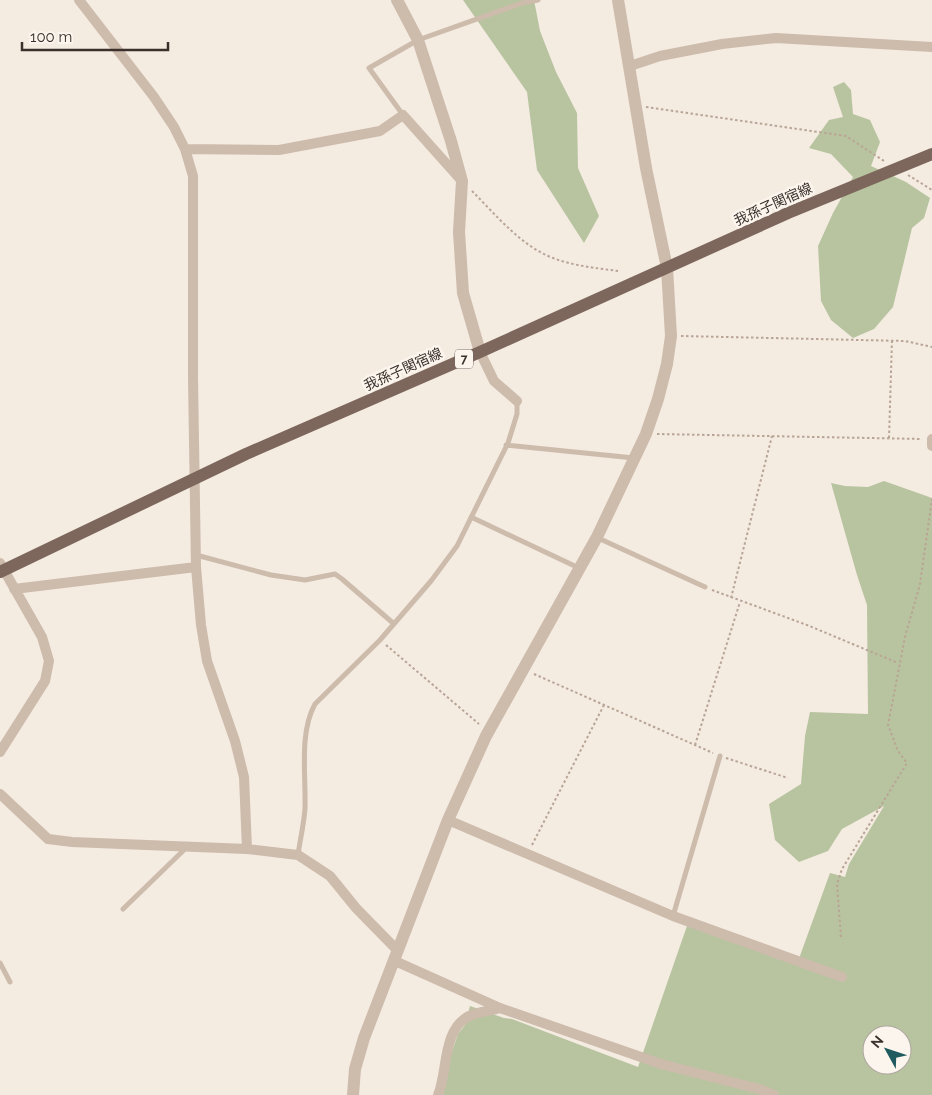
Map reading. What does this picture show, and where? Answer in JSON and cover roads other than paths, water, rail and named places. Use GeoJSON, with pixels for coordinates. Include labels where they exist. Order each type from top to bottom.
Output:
{"type":"FeatureCollection","features":[{"type":"Feature","properties":{"kind":"main road","name":"我孫子関宿線"},"geometry":{"type":"LineString","coordinates":[[1,568],[195,477],[480,352],[788,213],[932,154]]}},
{"type":"Feature","properties":{"kind":"street"},"geometry":{"type":"LineString","coordinates":[[79,0],[154,97],[174,127],[185,149],[193,176],[193,378],[196,566],[201,625],[207,662],[235,741],[244,777],[247,849]]}},
{"type":"Feature","properties":{"kind":"street"},"geometry":{"type":"LineString","coordinates":[[397,0],[418,40],[452,140],[462,181],[459,232],[463,293],[480,352],[494,381],[517,402]]}},
{"type":"Feature","properties":{"kind":"street"},"geometry":{"type":"LineString","coordinates":[[352,1095],[355,1069],[364,1038],[448,820],[488,732],[597,537],[646,434],[667,364],[671,336],[667,268],[646,168],[618,0]]}},
{"type":"Feature","properties":{"kind":"street"},"geometry":{"type":"LineString","coordinates":[[630,66],[669,54],[722,44],[776,38],[932,47]]}},
{"type":"Feature","properties":{"kind":"street"},"geometry":{"type":"LineString","coordinates":[[185,149],[279,150],[380,131],[402,115],[462,181]]}},
{"type":"Feature","properties":{"kind":"street"},"geometry":{"type":"LineString","coordinates":[[932,439],[932,446]]}},
{"type":"Feature","properties":{"kind":"street"},"geometry":{"type":"LineString","coordinates":[[14,589],[196,566]]}},
{"type":"Feature","properties":{"kind":"street"},"geometry":{"type":"LineString","coordinates":[[0,752],[45,681],[49,661],[42,637],[1,568]]}},
{"type":"Feature","properties":{"kind":"street"},"geometry":{"type":"LineString","coordinates":[[0,794],[48,839],[72,842],[247,849],[298,855],[330,876],[396,956],[500,1008],[661,1064],[759,1089],[774,1095]]}},
{"type":"Feature","properties":{"kind":"street"},"geometry":{"type":"LineString","coordinates":[[448,820],[673,916],[842,977]]}},
{"type":"Feature","properties":{"kind":"street"},"geometry":{"type":"LineString","coordinates":[[438,1095],[450,1042],[455,1031],[463,1020],[471,1015],[500,1008]]}},
{"type":"Feature","properties":{"kind":"lane"},"geometry":{"type":"LineString","coordinates":[[402,115],[370,68],[418,40],[522,3],[538,0]]}},
{"type":"Feature","properties":{"kind":"lane"},"geometry":{"type":"LineString","coordinates":[[298,855],[305,810],[306,728],[309,715],[316,704],[380,640],[431,581],[457,546],[506,446],[517,414],[517,402]]}},
{"type":"Feature","properties":{"kind":"lane"},"geometry":{"type":"LineString","coordinates":[[506,446],[634,458]]}},
{"type":"Feature","properties":{"kind":"lane"},"geometry":{"type":"LineString","coordinates":[[471,518],[580,568]]}},
{"type":"Feature","properties":{"kind":"lane"},"geometry":{"type":"LineString","coordinates":[[597,537],[705,587]]}},
{"type":"Feature","properties":{"kind":"lane"},"geometry":{"type":"LineString","coordinates":[[196,555],[271,575],[305,580],[335,574],[394,623]]}},
{"type":"Feature","properties":{"kind":"lane"},"geometry":{"type":"LineString","coordinates":[[673,916],[720,756]]}},
{"type":"Feature","properties":{"kind":"lane"},"geometry":{"type":"LineString","coordinates":[[123,909],[188,846]]}},
{"type":"Feature","properties":{"kind":"lane"},"geometry":{"type":"LineString","coordinates":[[0,963],[10,982]]}}]}
